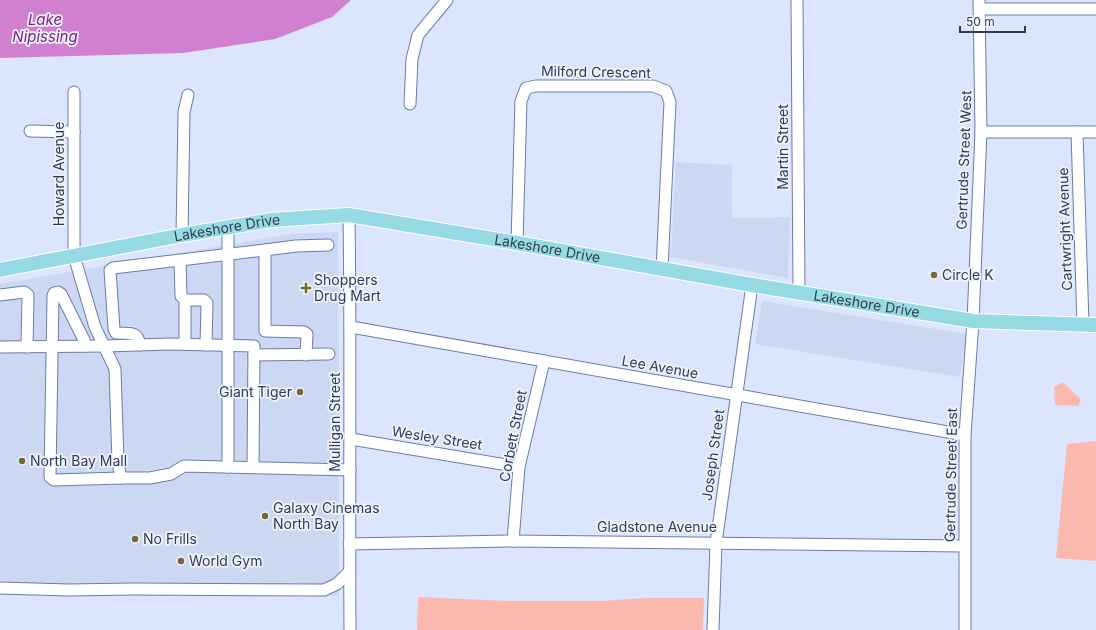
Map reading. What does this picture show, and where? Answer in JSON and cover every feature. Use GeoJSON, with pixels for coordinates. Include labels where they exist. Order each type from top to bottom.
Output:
{"type":"FeatureCollection","features":[{"type":"Feature","properties":{"kind":"main road","name":"Lakeshore Drive"},"geometry":{"type":"LineString","coordinates":[[0,270],[182,235],[271,220],[349,215],[799,293],[973,321],[1089,325]]}},
{"type":"Feature","properties":{"kind":"street"},"geometry":{"type":"LineString","coordinates":[[410,104],[412,59],[418,35],[447,0]]}},
{"type":"Feature","properties":{"kind":"street","name":"Martin Street"},"geometry":{"type":"LineString","coordinates":[[797,0],[799,293]]}},
{"type":"Feature","properties":{"kind":"street"},"geometry":{"type":"LineString","coordinates":[[980,4],[1096,9]]}},
{"type":"Feature","properties":{"kind":"street","name":"Gertrude Street West"},"geometry":{"type":"LineString","coordinates":[[973,321],[981,132],[980,4]]}},
{"type":"Feature","properties":{"kind":"street","name":"Milford Crescent"},"geometry":{"type":"LineString","coordinates":[[516,243],[521,101],[526,88],[536,86],[653,86],[666,91],[670,102],[662,269]]}},
{"type":"Feature","properties":{"kind":"street","name":"Howard Avenue"},"geometry":{"type":"LineString","coordinates":[[74,92],[74,256],[95,326],[115,369],[118,463],[121,478]]}},
{"type":"Feature","properties":{"kind":"street"},"geometry":{"type":"LineString","coordinates":[[182,235],[184,112],[188,95]]}},
{"type":"Feature","properties":{"kind":"street"},"geometry":{"type":"LineString","coordinates":[[30,131],[74,132]]}},
{"type":"Feature","properties":{"kind":"street"},"geometry":{"type":"LineString","coordinates":[[981,132],[1096,132]]}},
{"type":"Feature","properties":{"kind":"street","name":"Cartwright Avenue"},"geometry":{"type":"LineString","coordinates":[[1077,132],[1089,325]]}},
{"type":"Feature","properties":{"kind":"street","name":"Mulligan Street"},"geometry":{"type":"LineString","coordinates":[[349,215],[351,326],[349,544],[350,630]]}},
{"type":"Feature","properties":{"kind":"street"},"geometry":{"type":"LineString","coordinates":[[228,227],[228,467]]}},
{"type":"Feature","properties":{"kind":"street"},"geometry":{"type":"LineString","coordinates":[[140,345],[138,337],[135,334],[116,333],[114,329],[110,270],[113,268],[296,246],[328,245]]}},
{"type":"Feature","properties":{"kind":"street"},"geometry":{"type":"LineString","coordinates":[[265,250],[265,331]]}},
{"type":"Feature","properties":{"kind":"street"},"geometry":{"type":"LineString","coordinates":[[180,260],[181,296],[185,300],[184,344]]}},
{"type":"Feature","properties":{"kind":"street","name":"Joseph Street"},"geometry":{"type":"LineString","coordinates":[[713,630],[716,543],[752,285]]}},
{"type":"Feature","properties":{"kind":"street"},"geometry":{"type":"LineString","coordinates":[[0,295],[24,292],[28,295],[27,347]]}},
{"type":"Feature","properties":{"kind":"street"},"geometry":{"type":"LineString","coordinates":[[85,346],[84,340],[61,294],[58,292],[54,293],[50,477],[54,480],[150,478],[171,474],[184,466],[350,470]]}},
{"type":"Feature","properties":{"kind":"street"},"geometry":{"type":"LineString","coordinates":[[185,300],[204,300],[207,303],[206,345]]}},
{"type":"Feature","properties":{"kind":"street","name":"Gertrude Street East"},"geometry":{"type":"LineString","coordinates":[[965,630],[965,435],[973,321]]}},
{"type":"Feature","properties":{"kind":"street","name":"Lee Avenue"},"geometry":{"type":"LineString","coordinates":[[351,326],[965,435]]}},
{"type":"Feature","properties":{"kind":"street"},"geometry":{"type":"LineString","coordinates":[[253,467],[254,350],[260,333],[265,331],[304,332],[307,334],[306,354]]}},
{"type":"Feature","properties":{"kind":"street"},"geometry":{"type":"LineString","coordinates":[[0,347],[184,344],[228,346],[254,350],[306,354],[328,354]]}},
{"type":"Feature","properties":{"kind":"street","name":"Corbett Street"},"geometry":{"type":"LineString","coordinates":[[513,541],[519,467],[544,361]]}},
{"type":"Feature","properties":{"kind":"street","name":"Wesley Street"},"geometry":{"type":"LineString","coordinates":[[350,439],[519,467]]}},
{"type":"Feature","properties":{"kind":"street","name":"Gladstone Avenue"},"geometry":{"type":"LineString","coordinates":[[349,544],[513,541],[964,546]]}},
{"type":"Feature","properties":{"kind":"street"},"geometry":{"type":"LineString","coordinates":[[0,588],[69,590],[324,590],[337,584],[350,572]]}},
{"type":"Feature","properties":{"kind":"shaded area"},"geometry":{"type":"Polygon","coordinates":[[[676,162],[732,165],[732,218],[790,217],[788,278],[671,257],[676,162]]]}},
{"type":"Feature","properties":{"kind":"shaded area"},"geometry":{"type":"Polygon","coordinates":[[[338,232],[339,596],[0,595],[0,284],[291,234],[338,232]]]}},
{"type":"Feature","properties":{"kind":"shaded area"},"geometry":{"type":"Polygon","coordinates":[[[762,301],[967,334],[960,377],[755,344],[762,301]]]}},
{"type":"Feature","properties":{"kind":"shaded area"},"geometry":{"type":"Polygon","coordinates":[[[1063,382],[1081,400],[1078,406],[1055,405],[1054,387],[1063,382]]]}},
{"type":"Feature","properties":{"kind":"shaded area"},"geometry":{"type":"Polygon","coordinates":[[[1096,441],[1096,561],[1056,558],[1067,444],[1096,441]]]}},
{"type":"Feature","properties":{"kind":"shaded area"},"geometry":{"type":"Polygon","coordinates":[[[418,597],[508,601],[603,601],[643,598],[704,598],[703,630],[417,630],[418,597]]]}},
{"type":"Feature","properties":{"kind":"water","name":"Lake Nipissing"},"geometry":{"type":"Polygon","coordinates":[[[0,0],[351,0],[332,17],[275,39],[183,53],[0,58],[0,0]]]}},
{"type":"Feature","properties":{"kind":"place","name":"Circle K"},"geometry":{"type":"Point","coordinates":[934,275]}},
{"type":"Feature","properties":{"kind":"place","name":"Shoppers Drug Mart"},"geometry":{"type":"Point","coordinates":[306,288]}},
{"type":"Feature","properties":{"kind":"place","name":"Giant Tiger"},"geometry":{"type":"Point","coordinates":[300,392]}},
{"type":"Feature","properties":{"kind":"place","name":"North Bay Mall"},"geometry":{"type":"Point","coordinates":[22,461]}},
{"type":"Feature","properties":{"kind":"place","name":"Galaxy Cinemas North Bay"},"geometry":{"type":"Point","coordinates":[265,516]}},
{"type":"Feature","properties":{"kind":"place","name":"No Frills"},"geometry":{"type":"Point","coordinates":[135,539]}},
{"type":"Feature","properties":{"kind":"place","name":"World Gym"},"geometry":{"type":"Point","coordinates":[181,561]}}]}
